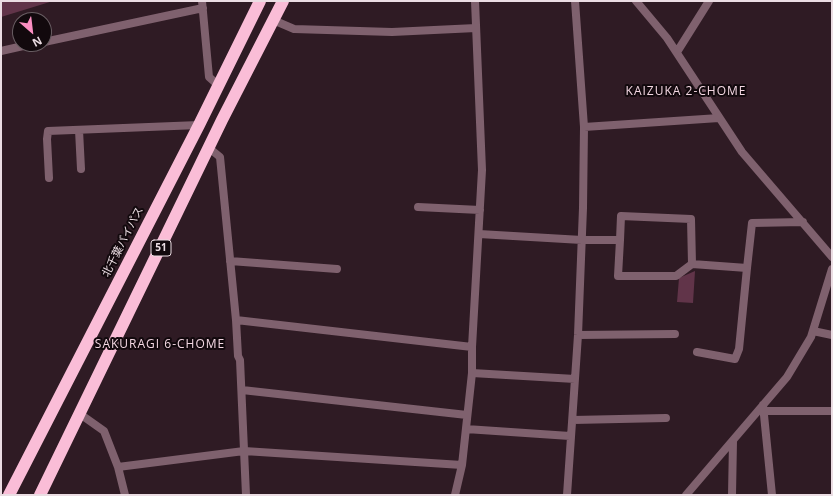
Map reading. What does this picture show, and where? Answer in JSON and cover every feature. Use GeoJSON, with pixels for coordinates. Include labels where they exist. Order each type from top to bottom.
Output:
{"type":"FeatureCollection","features":[{"type":"Feature","properties":{"kind":"highway","name":"北千葉バイパス"},"geometry":{"type":"LineString","coordinates":[[9,495],[260,1]]}},
{"type":"Feature","properties":{"kind":"highway","name":"51"},"geometry":{"type":"LineString","coordinates":[[40,495],[209,148],[283,1]]}},
{"type":"Feature","properties":{"kind":"street"},"geometry":{"type":"LineString","coordinates":[[455,495],[462,465],[472,373],[472,347],[482,170],[474,1]]}},
{"type":"Feature","properties":{"kind":"street"},"geometry":{"type":"LineString","coordinates":[[567,495],[578,335],[582,240],[584,127],[575,1]]}},
{"type":"Feature","properties":{"kind":"street"},"geometry":{"type":"LineString","coordinates":[[636,1],[677,52],[742,152],[832,257]]}},
{"type":"Feature","properties":{"kind":"street"},"geometry":{"type":"LineString","coordinates":[[677,52],[709,1]]}},
{"type":"Feature","properties":{"kind":"street"},"geometry":{"type":"LineString","coordinates":[[52,40],[203,5],[209,76],[218,86]]}},
{"type":"Feature","properties":{"kind":"street"},"geometry":{"type":"LineString","coordinates":[[273,20],[294,29],[392,32],[476,28]]}},
{"type":"Feature","properties":{"kind":"street"},"geometry":{"type":"LineString","coordinates":[[1,51],[12,49]]}},
{"type":"Feature","properties":{"kind":"street"},"geometry":{"type":"LineString","coordinates":[[584,127],[719,118]]}},
{"type":"Feature","properties":{"kind":"street"},"geometry":{"type":"LineString","coordinates":[[49,178],[48,131],[198,125]]}},
{"type":"Feature","properties":{"kind":"street"},"geometry":{"type":"LineString","coordinates":[[78,130],[81,169]]}},
{"type":"Feature","properties":{"kind":"street"},"geometry":{"type":"LineString","coordinates":[[209,148],[220,157],[236,320],[238,356],[240,360],[246,495]]}},
{"type":"Feature","properties":{"kind":"street"},"geometry":{"type":"LineString","coordinates":[[418,207],[480,210]]}},
{"type":"Feature","properties":{"kind":"street"},"geometry":{"type":"LineString","coordinates":[[692,264],[690,220],[621,216],[618,276],[676,276],[692,264],[746,268]]}},
{"type":"Feature","properties":{"kind":"street"},"geometry":{"type":"LineString","coordinates":[[697,352],[735,359],[739,349],[746,268],[752,224],[803,222]]}},
{"type":"Feature","properties":{"kind":"street"},"geometry":{"type":"LineString","coordinates":[[479,234],[582,240],[620,240]]}},
{"type":"Feature","properties":{"kind":"street"},"geometry":{"type":"LineString","coordinates":[[230,261],[337,269]]}},
{"type":"Feature","properties":{"kind":"street"},"geometry":{"type":"LineString","coordinates":[[686,495],[764,408],[787,377],[811,337],[832,269]]}},
{"type":"Feature","properties":{"kind":"street"},"geometry":{"type":"LineString","coordinates":[[236,320],[472,347]]}},
{"type":"Feature","properties":{"kind":"street"},"geometry":{"type":"LineString","coordinates":[[813,331],[832,335]]}},
{"type":"Feature","properties":{"kind":"street"},"geometry":{"type":"LineString","coordinates":[[578,335],[675,334]]}},
{"type":"Feature","properties":{"kind":"street"},"geometry":{"type":"LineString","coordinates":[[472,373],[575,379]]}},
{"type":"Feature","properties":{"kind":"street"},"geometry":{"type":"LineString","coordinates":[[242,390],[467,415]]}},
{"type":"Feature","properties":{"kind":"street"},"geometry":{"type":"LineString","coordinates":[[764,408],[832,411]]}},
{"type":"Feature","properties":{"kind":"street"},"geometry":{"type":"LineString","coordinates":[[764,408],[772,495]]}},
{"type":"Feature","properties":{"kind":"street"},"geometry":{"type":"LineString","coordinates":[[80,414],[104,431],[118,467],[125,495]]}},
{"type":"Feature","properties":{"kind":"street"},"geometry":{"type":"LineString","coordinates":[[573,420],[666,418]]}},
{"type":"Feature","properties":{"kind":"street"},"geometry":{"type":"LineString","coordinates":[[466,429],[570,436]]}},
{"type":"Feature","properties":{"kind":"street"},"geometry":{"type":"LineString","coordinates":[[732,495],[733,441]]}},
{"type":"Feature","properties":{"kind":"street"},"geometry":{"type":"LineString","coordinates":[[118,467],[244,451],[462,465]]}},
{"type":"Feature","properties":{"kind":"shaded area"},"geometry":{"type":"Polygon","coordinates":[[[1,1],[53,1],[17,12],[12,12],[12,14],[1,17],[1,1]]]}},
{"type":"Feature","properties":{"kind":"shaded area"},"geometry":{"type":"Polygon","coordinates":[[[695,271],[693,303],[677,302],[679,278],[695,271]]]}},
{"type":"Feature","properties":{"kind":"district","name":"KAIZUKA 2-CHOME"},"geometry":{"type":"Point","coordinates":[686,92]}},
{"type":"Feature","properties":{"kind":"district","name":"SAKURAGI 6-CHOME"},"geometry":{"type":"Point","coordinates":[160,345]}}]}
